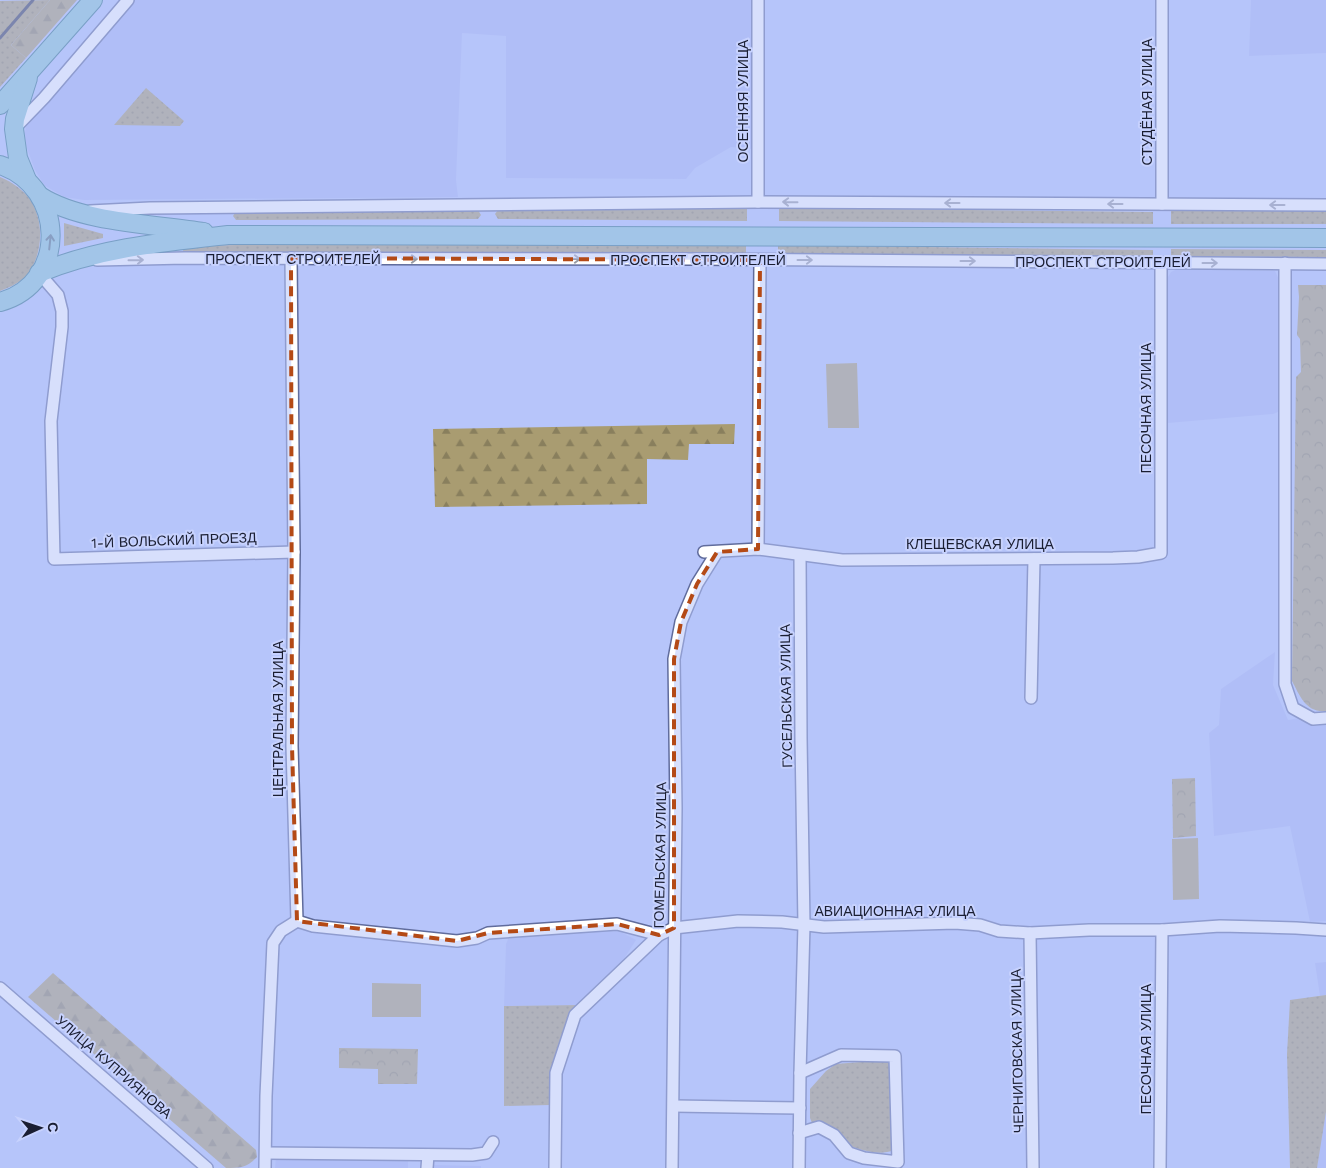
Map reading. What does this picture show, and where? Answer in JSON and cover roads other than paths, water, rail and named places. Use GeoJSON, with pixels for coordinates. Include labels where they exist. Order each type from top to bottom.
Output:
{"type":"FeatureCollection","features":[{"type":"Feature","properties":{"kind":"main road"},"geometry":{"type":"LineString","coordinates":[[0,105],[93,0]]}},
{"type":"Feature","properties":{"kind":"main road"},"geometry":{"type":"LineString","coordinates":[[0,302],[25,289],[39,273],[45,262],[51,239],[49,216],[40,196],[28,180],[18,158],[14,129],[15,119],[32,68]]}},
{"type":"Feature","properties":{"kind":"main road"},"geometry":{"type":"LineString","coordinates":[[0,165],[28,180]]}},
{"type":"Feature","properties":{"kind":"main road","name":"ПРОСПЕКТ СТРОИТЕЛЕЙ"},"geometry":{"type":"LineString","coordinates":[[40,196],[57,206],[119,220],[228,235]]}},
{"type":"Feature","properties":{"kind":"main road","name":"ПРОСПЕКТ СТРОИТЕЛЕЙ"},"geometry":{"type":"LineString","coordinates":[[39,273],[70,261],[126,248],[228,235],[1326,238]]}},
{"type":"Feature","properties":{"kind":"street"},"geometry":{"type":"LineString","coordinates":[[14,129],[44,98],[128,0]]}},
{"type":"Feature","properties":{"kind":"street","name":"ОСЕННЯЯ УЛИЦА"},"geometry":{"type":"LineString","coordinates":[[758,0],[758,202]]}},
{"type":"Feature","properties":{"kind":"street","name":"СТУДЁНАЯ УЛИЦА"},"geometry":{"type":"LineString","coordinates":[[1162,0],[1162,204]]}},
{"type":"Feature","properties":{"kind":"street","name":"ПРОСПЕКТ СТРОИТЕЛЕЙ"},"geometry":{"type":"LineString","coordinates":[[76,211],[150,208],[758,202],[1326,205]]}},
{"type":"Feature","properties":{"kind":"street","name":"ПРОСПЕКТ СТРОИТЕЛЕЙ"},"geometry":{"type":"LineString","coordinates":[[70,261],[291,258],[1326,264]]}},
{"type":"Feature","properties":{"kind":"street","name":"ЦЕНТРАЛЬНАЯ УЛИЦА"},"geometry":{"type":"LineString","coordinates":[[291,258],[294,552],[292,746],[297,921]]}},
{"type":"Feature","properties":{"kind":"street"},"geometry":{"type":"LineString","coordinates":[[758,550],[760,260]]}},
{"type":"Feature","properties":{"kind":"street","name":"ПЕСОЧНАЯ УЛИЦА"},"geometry":{"type":"LineString","coordinates":[[1161,263],[1161,552]]}},
{"type":"Feature","properties":{"kind":"street"},"geometry":{"type":"LineString","coordinates":[[1285,263],[1285,684],[1293,708],[1313,719],[1326,718]]}},
{"type":"Feature","properties":{"kind":"street","name":"1-Й ВОЛЬСКИЙ ПРОЕЗД"},"geometry":{"type":"LineString","coordinates":[[39,273],[58,295],[62,311],[62,326],[51,420],[54,559],[294,552]]}},
{"type":"Feature","properties":{"kind":"street"},"geometry":{"type":"LineString","coordinates":[[704,552],[758,550],[800,556]]}},
{"type":"Feature","properties":{"kind":"street","name":"ГОМЕЛЬСКАЯ УЛИЦА"},"geometry":{"type":"LineString","coordinates":[[672,1168],[676,808],[674,659],[681,622],[697,584],[716,552]]}},
{"type":"Feature","properties":{"kind":"street","name":"КЛЕЩЕВСКАЯ УЛИЦА"},"geometry":{"type":"LineString","coordinates":[[800,556],[842,560],[1034,559],[1138,557],[1161,552]]}},
{"type":"Feature","properties":{"kind":"street","name":"ГУСЕЛЬСКАЯ УЛИЦА"},"geometry":{"type":"LineString","coordinates":[[799,1168],[804,925],[800,738],[800,556]]}},
{"type":"Feature","properties":{"kind":"street"},"geometry":{"type":"LineString","coordinates":[[1031,698],[1034,559]]}},
{"type":"Feature","properties":{"kind":"street"},"geometry":{"type":"LineString","coordinates":[[265,1168],[266,1096],[273,942],[281,931],[297,921],[313,926],[457,941],[465,941],[488,933],[617,924],[660,935]]}},
{"type":"Feature","properties":{"kind":"street","name":"АВИАЦИОННАЯ УЛИЦА"},"geometry":{"type":"LineString","coordinates":[[674,928],[738,921],[782,922],[824,927],[955,923],[980,925],[999,931],[1030,933],[1089,930],[1162,930],[1212,926],[1326,930]]}},
{"type":"Feature","properties":{"kind":"street"},"geometry":{"type":"LineString","coordinates":[[555,1168],[556,1073],[575,1015],[660,935],[674,928]]}},
{"type":"Feature","properties":{"kind":"street","name":"ПЕСОЧНАЯ УЛИЦА"},"geometry":{"type":"LineString","coordinates":[[1160,1168],[1162,930]]}},
{"type":"Feature","properties":{"kind":"street","name":"ЧЕРНИГОВСКАЯ УЛИЦА"},"geometry":{"type":"LineString","coordinates":[[1030,933],[1033,1168]]}},
{"type":"Feature","properties":{"kind":"street","name":"УЛИЦА КУПРИЯНОВА"},"geometry":{"type":"LineString","coordinates":[[0,988],[207,1168]]}},
{"type":"Feature","properties":{"kind":"street"},"geometry":{"type":"LineString","coordinates":[[800,1073],[841,1055],[895,1056],[898,1162],[864,1158],[849,1153],[834,1134],[819,1127],[800,1133]]}},
{"type":"Feature","properties":{"kind":"street"},"geometry":{"type":"LineString","coordinates":[[674,1106],[800,1108]]}},
{"type":"Feature","properties":{"kind":"street"},"geometry":{"type":"LineString","coordinates":[[266,1153],[472,1155],[486,1153],[493,1142]]}},
{"type":"Feature","properties":{"kind":"street"},"geometry":{"type":"LineString","coordinates":[[426,1168],[428,1155]]}},
{"type":"Feature","properties":{"kind":"railway"},"geometry":{"type":"LineString","coordinates":[[0,38],[33,0]]}}]}
